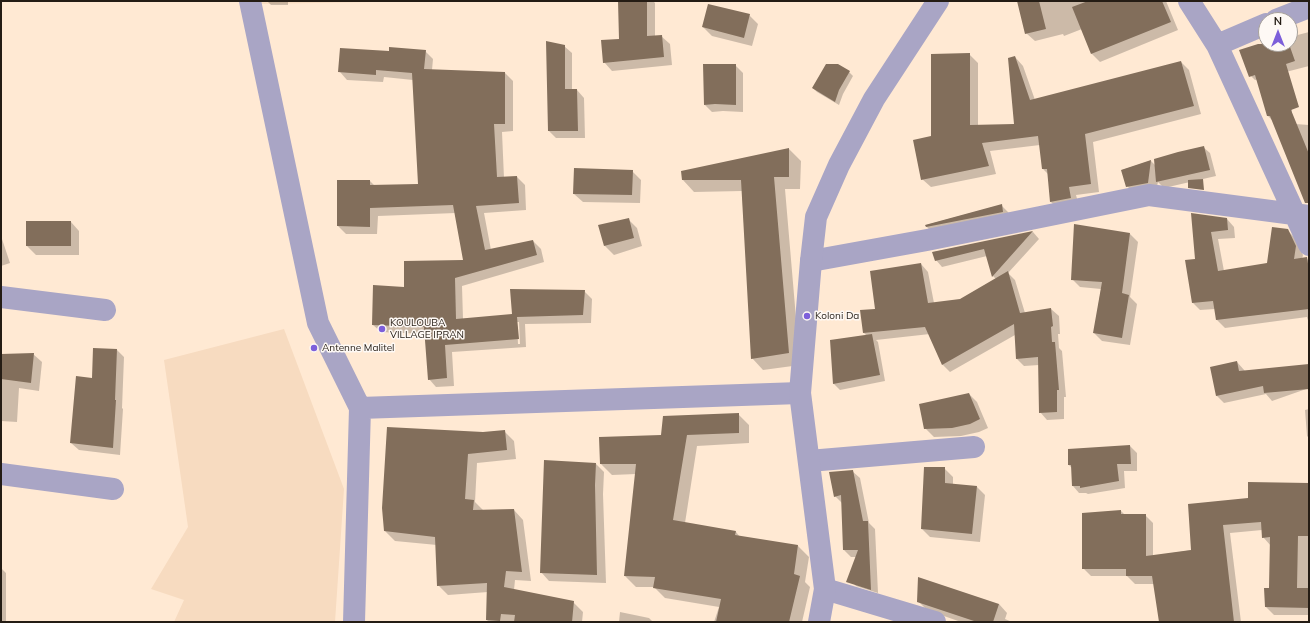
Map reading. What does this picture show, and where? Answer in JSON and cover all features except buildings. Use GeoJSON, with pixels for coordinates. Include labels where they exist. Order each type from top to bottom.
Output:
{"type":"FeatureCollection","features":[{"type":"Feature","properties":{"kind":"street"},"geometry":{"type":"LineString","coordinates":[[819,622],[825,589],[800,393],[816,217],[839,165],[874,99],[938,1]]}},
{"type":"Feature","properties":{"kind":"street"},"geometry":{"type":"LineString","coordinates":[[1189,1],[1217,45],[1302,216],[1309,245]]}},
{"type":"Feature","properties":{"kind":"street"},"geometry":{"type":"LineString","coordinates":[[249,2],[318,322],[360,408],[354,622]]}},
{"type":"Feature","properties":{"kind":"street"},"geometry":{"type":"LineString","coordinates":[[1296,12],[1309,7]]}},
{"type":"Feature","properties":{"kind":"street"},"geometry":{"type":"LineString","coordinates":[[1217,45],[1258,27]]}},
{"type":"Feature","properties":{"kind":"street"},"geometry":{"type":"LineString","coordinates":[[811,261],[927,240],[1149,195],[1302,216]]}},
{"type":"Feature","properties":{"kind":"street"},"geometry":{"type":"LineString","coordinates":[[1,297],[105,310]]}},
{"type":"Feature","properties":{"kind":"street"},"geometry":{"type":"LineString","coordinates":[[360,408],[800,393]]}},
{"type":"Feature","properties":{"kind":"street"},"geometry":{"type":"LineString","coordinates":[[809,461],[974,447]]}},
{"type":"Feature","properties":{"kind":"street"},"geometry":{"type":"LineString","coordinates":[[1,474],[114,488]]}},
{"type":"Feature","properties":{"kind":"street"},"geometry":{"type":"LineString","coordinates":[[825,589],[935,622]]}},
{"type":"Feature","properties":{"kind":"shaded area"},"geometry":{"type":"Polygon","coordinates":[[[257,1],[372,1],[372,2],[257,4],[257,1]]]}},
{"type":"Feature","properties":{"kind":"shaded area"},"geometry":{"type":"Polygon","coordinates":[[[284,329],[344,489],[335,622],[174,622],[184,600],[151,589],[188,527],[164,360],[284,329]]]}},
{"type":"Feature","properties":{"kind":"place","name":"Koloni Da"},"geometry":{"type":"Point","coordinates":[807,316]}},
{"type":"Feature","properties":{"kind":"place","name":"KOULOUBA VILLAGE IPRAN"},"geometry":{"type":"Point","coordinates":[382,329]}},
{"type":"Feature","properties":{"kind":"place","name":"Antenne Malitel"},"geometry":{"type":"Point","coordinates":[314,348]}}]}
